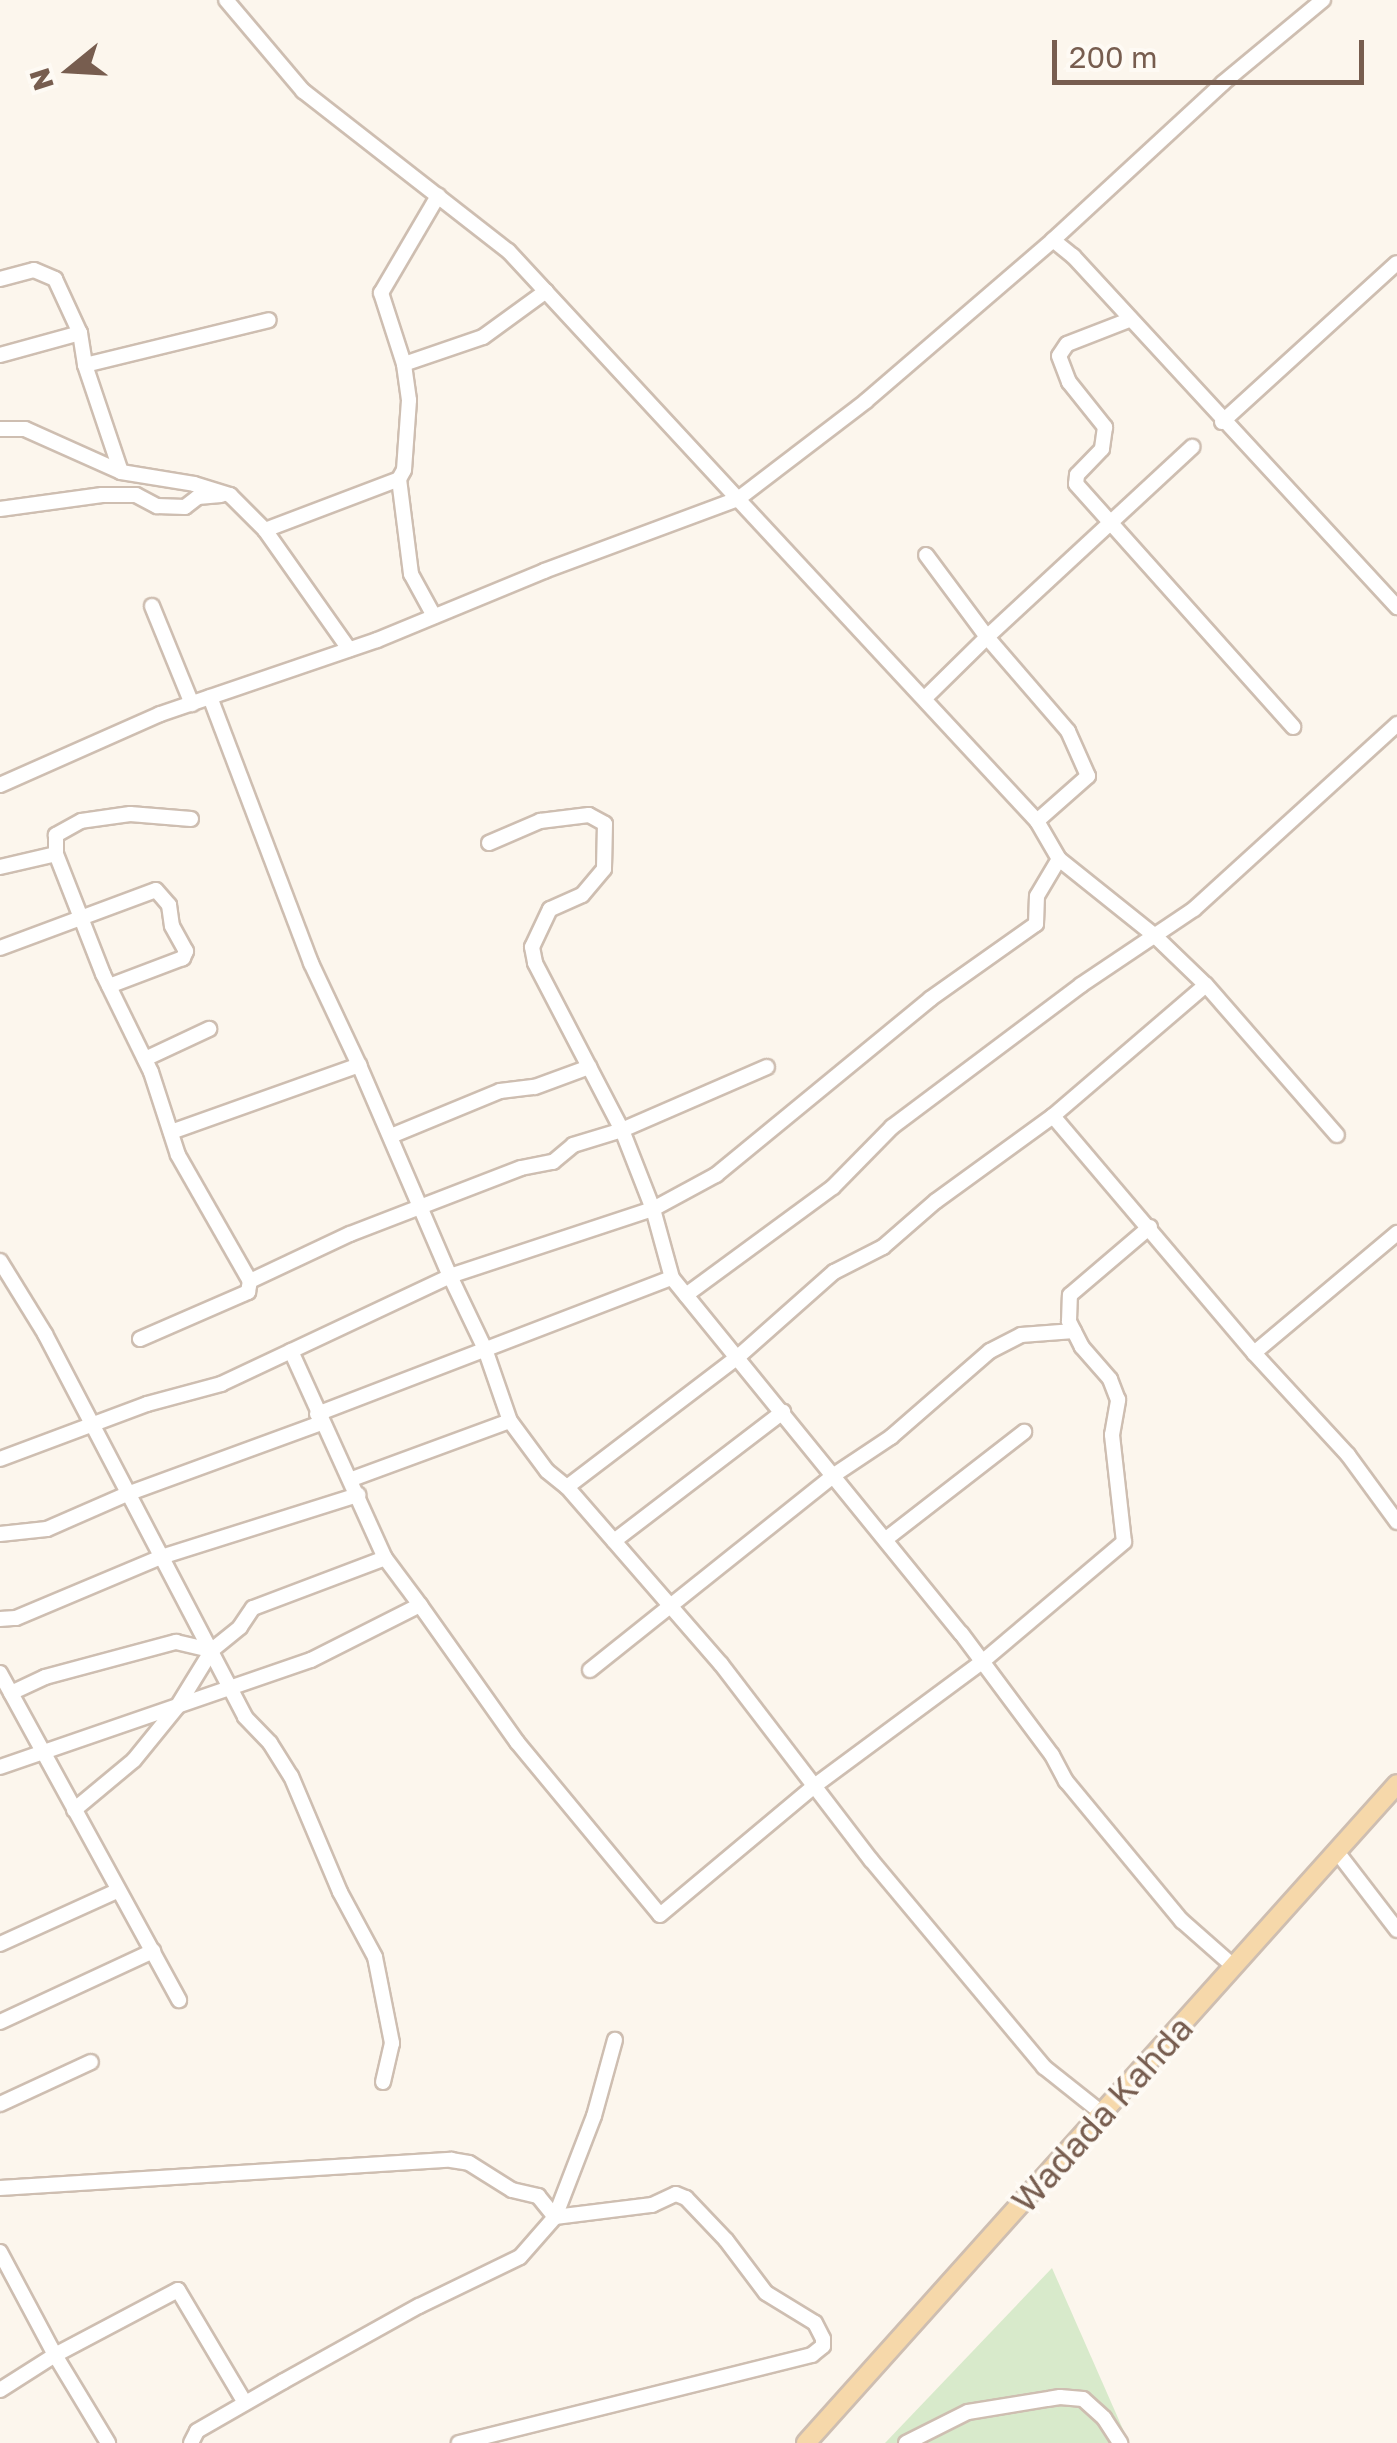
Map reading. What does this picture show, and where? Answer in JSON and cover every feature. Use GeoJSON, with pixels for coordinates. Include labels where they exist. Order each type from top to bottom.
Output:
{"type":"FeatureCollection","features":[{"type":"Feature","properties":{"kind":"main road","name":"Wadada Kahda"},"geometry":{"type":"LineString","coordinates":[[806,2443],[1233,1966],[1394,1796]]}},
{"type":"Feature","properties":{"kind":"street"},"geometry":{"type":"LineString","coordinates":[[226,0],[303,91],[508,250],[925,698],[1037,822],[1059,859],[1154,935],[1206,986],[1338,1135]]}},
{"type":"Feature","properties":{"kind":"street"},"geometry":{"type":"LineString","coordinates":[[0,785],[192,704],[349,650],[738,499],[866,402],[1053,240],[1223,83],[1323,0]]}},
{"type":"Feature","properties":{"kind":"street"},"geometry":{"type":"LineString","coordinates":[[434,616],[410,574],[399,479],[404,470],[408,400],[404,364],[380,293],[438,196]]}},
{"type":"Feature","properties":{"kind":"street"},"geometry":{"type":"LineString","coordinates":[[1053,240],[1074,256],[1222,422],[1397,608]]}},
{"type":"Feature","properties":{"kind":"street"},"geometry":{"type":"LineString","coordinates":[[1222,422],[1397,263]]}},
{"type":"Feature","properties":{"kind":"street"},"geometry":{"type":"LineString","coordinates":[[0,279],[34,270],[54,279],[80,333],[85,364],[122,472]]}},
{"type":"Feature","properties":{"kind":"street"},"geometry":{"type":"LineString","coordinates":[[404,364],[483,337],[546,291]]}},
{"type":"Feature","properties":{"kind":"street"},"geometry":{"type":"LineString","coordinates":[[85,364],[270,320]]}},
{"type":"Feature","properties":{"kind":"street"},"geometry":{"type":"LineString","coordinates":[[1129,320],[1067,344],[1059,356],[1070,382],[1106,427],[1102,449],[1077,475],[1076,484],[1294,727]]}},
{"type":"Feature","properties":{"kind":"street"},"geometry":{"type":"LineString","coordinates":[[0,355],[80,333]]}},
{"type":"Feature","properties":{"kind":"street"},"geometry":{"type":"LineString","coordinates":[[0,428],[25,429],[122,472],[194,484],[230,495],[264,530],[349,650]]}},
{"type":"Feature","properties":{"kind":"street"},"geometry":{"type":"LineString","coordinates":[[925,698],[1192,447]]}},
{"type":"Feature","properties":{"kind":"street"},"geometry":{"type":"LineString","coordinates":[[264,530],[399,479]]}},
{"type":"Feature","properties":{"kind":"street"},"geometry":{"type":"LineString","coordinates":[[0,509],[102,495],[136,495],[157,506],[185,507],[198,497],[230,495]]}},
{"type":"Feature","properties":{"kind":"street"},"geometry":{"type":"LineString","coordinates":[[926,555],[987,637],[1068,731],[1088,776],[1037,822]]}},
{"type":"Feature","properties":{"kind":"street"},"geometry":{"type":"LineString","coordinates":[[152,606],[192,704]]}},
{"type":"Feature","properties":{"kind":"street"},"geometry":{"type":"LineString","coordinates":[[210,698],[310,963],[360,1065],[485,1349],[510,1420],[547,1471],[567,1487],[721,1664],[813,1787],[1044,2066],[1103,2114]]}},
{"type":"Feature","properties":{"kind":"street"},"geometry":{"type":"LineString","coordinates":[[686,1295],[833,1186],[892,1128],[1194,908],[1397,724]]}},
{"type":"Feature","properties":{"kind":"street"},"geometry":{"type":"LineString","coordinates":[[140,1339],[248,1292],[250,1281],[178,1155],[145,1059],[109,986],[56,854],[56,835],[81,822],[130,814],[191,819]]}},
{"type":"Feature","properties":{"kind":"street"},"geometry":{"type":"LineString","coordinates":[[490,843],[540,821],[589,815],[605,824],[604,869],[582,896],[550,909],[532,947],[535,963],[622,1130],[653,1209],[672,1278],[982,1662],[1052,1754],[1066,1781],[1182,1921],[1233,1966]]}},
{"type":"Feature","properties":{"kind":"street"},"geometry":{"type":"LineString","coordinates":[[0,867],[56,854]]}},
{"type":"Feature","properties":{"kind":"street"},"geometry":{"type":"LineString","coordinates":[[0,1459],[92,1424],[221,1384],[450,1276],[653,1209],[716,1175],[930,998],[1036,924],[1037,896],[1059,859]]}},
{"type":"Feature","properties":{"kind":"street"},"geometry":{"type":"LineString","coordinates":[[0,948],[156,890],[169,905],[172,926],[186,951],[183,958],[109,986]]}},
{"type":"Feature","properties":{"kind":"street"},"geometry":{"type":"LineString","coordinates":[[567,1487],[738,1356],[834,1272],[883,1247],[936,1202],[1053,1116],[1206,986]]}},
{"type":"Feature","properties":{"kind":"street"},"geometry":{"type":"LineString","coordinates":[[145,1059],[209,1029]]}},
{"type":"Feature","properties":{"kind":"street"},"geometry":{"type":"LineString","coordinates":[[171,1132],[360,1065]]}},
{"type":"Feature","properties":{"kind":"street"},"geometry":{"type":"LineString","coordinates":[[391,1136],[500,1092],[535,1087],[589,1066]]}},
{"type":"Feature","properties":{"kind":"street"},"geometry":{"type":"LineString","coordinates":[[250,1281],[350,1234],[521,1168],[553,1162],[573,1145],[622,1130],[767,1067]]}},
{"type":"Feature","properties":{"kind":"street"},"geometry":{"type":"LineString","coordinates":[[1053,1116],[1254,1353],[1348,1456],[1397,1522]]}},
{"type":"Feature","properties":{"kind":"street"},"geometry":{"type":"LineString","coordinates":[[291,1351],[385,1558],[517,1742],[660,1915],[813,1787],[982,1662],[1124,1542],[1112,1435],[1118,1400],[1110,1379],[1069,1321],[1070,1295],[1150,1227]]}},
{"type":"Feature","properties":{"kind":"street"},"geometry":{"type":"LineString","coordinates":[[1254,1353],[1397,1233]]}},
{"type":"Feature","properties":{"kind":"street"},"geometry":{"type":"LineString","coordinates":[[0,1261],[92,1424],[245,1717],[270,1743],[291,1776],[340,1892],[376,1956],[392,2043],[383,2082]]}},
{"type":"Feature","properties":{"kind":"street"},"geometry":{"type":"LineString","coordinates":[[0,1534],[47,1529],[485,1349],[672,1278]]}},
{"type":"Feature","properties":{"kind":"street"},"geometry":{"type":"LineString","coordinates":[[590,1670],[834,1475],[891,1437],[990,1351],[1020,1335],[1074,1331]]}},
{"type":"Feature","properties":{"kind":"street"},"geometry":{"type":"LineString","coordinates":[[614,1541],[783,1412]]}},
{"type":"Feature","properties":{"kind":"street"},"geometry":{"type":"LineString","coordinates":[[352,1480],[510,1420]]}},
{"type":"Feature","properties":{"kind":"street"},"geometry":{"type":"LineString","coordinates":[[886,1540],[1024,1432]]}},
{"type":"Feature","properties":{"kind":"street"},"geometry":{"type":"LineString","coordinates":[[0,1619],[16,1618],[161,1557],[358,1494]]}},
{"type":"Feature","properties":{"kind":"street"},"geometry":{"type":"LineString","coordinates":[[74,1810],[134,1760],[177,1707],[212,1650],[240,1627],[253,1608],[385,1558]]}},
{"type":"Feature","properties":{"kind":"street"},"geometry":{"type":"LineString","coordinates":[[0,1767],[311,1660],[420,1605]]}},
{"type":"Feature","properties":{"kind":"street"},"geometry":{"type":"LineString","coordinates":[[11,1693],[46,1677],[176,1642],[212,1650]]}},
{"type":"Feature","properties":{"kind":"street"},"geometry":{"type":"LineString","coordinates":[[0,1673],[179,2000]]}},
{"type":"Feature","properties":{"kind":"street"},"geometry":{"type":"LineString","coordinates":[[1338,1853],[1397,1930]]}},
{"type":"Feature","properties":{"kind":"street"},"geometry":{"type":"LineString","coordinates":[[0,1944],[117,1891]]}},
{"type":"Feature","properties":{"kind":"street"},"geometry":{"type":"LineString","coordinates":[[0,2022],[153,1951]]}},
{"type":"Feature","properties":{"kind":"street"},"geometry":{"type":"LineString","coordinates":[[191,2443],[197,2431],[245,2403],[420,2306],[520,2257],[555,2217],[594,2116],[615,2040]]}},
{"type":"Feature","properties":{"kind":"street"},"geometry":{"type":"LineString","coordinates":[[0,2104],[91,2062]]}},
{"type":"Feature","properties":{"kind":"street"},"geometry":{"type":"LineString","coordinates":[[0,2188],[451,2160],[469,2163],[512,2190],[538,2196],[555,2217]]}},
{"type":"Feature","properties":{"kind":"street"},"geometry":{"type":"LineString","coordinates":[[459,2443],[812,2356],[823,2346],[815,2323],[766,2294],[726,2240],[686,2198],[676,2194],[652,2205],[555,2217]]}},
{"type":"Feature","properties":{"kind":"street"},"geometry":{"type":"LineString","coordinates":[[0,2252],[108,2443]]}},
{"type":"Feature","properties":{"kind":"street"},"geometry":{"type":"LineString","coordinates":[[0,2390],[55,2355],[178,2290],[245,2403]]}},
{"type":"Feature","properties":{"kind":"street"},"geometry":{"type":"LineString","coordinates":[[906,2443],[968,2412],[1060,2397],[1083,2399],[1104,2418],[1120,2443]]}},
{"type":"Feature","properties":{"kind":"green space"},"geometry":{"type":"Polygon","coordinates":[[[1052,2268],[1129,2443],[885,2443],[1052,2268]]]}}]}
